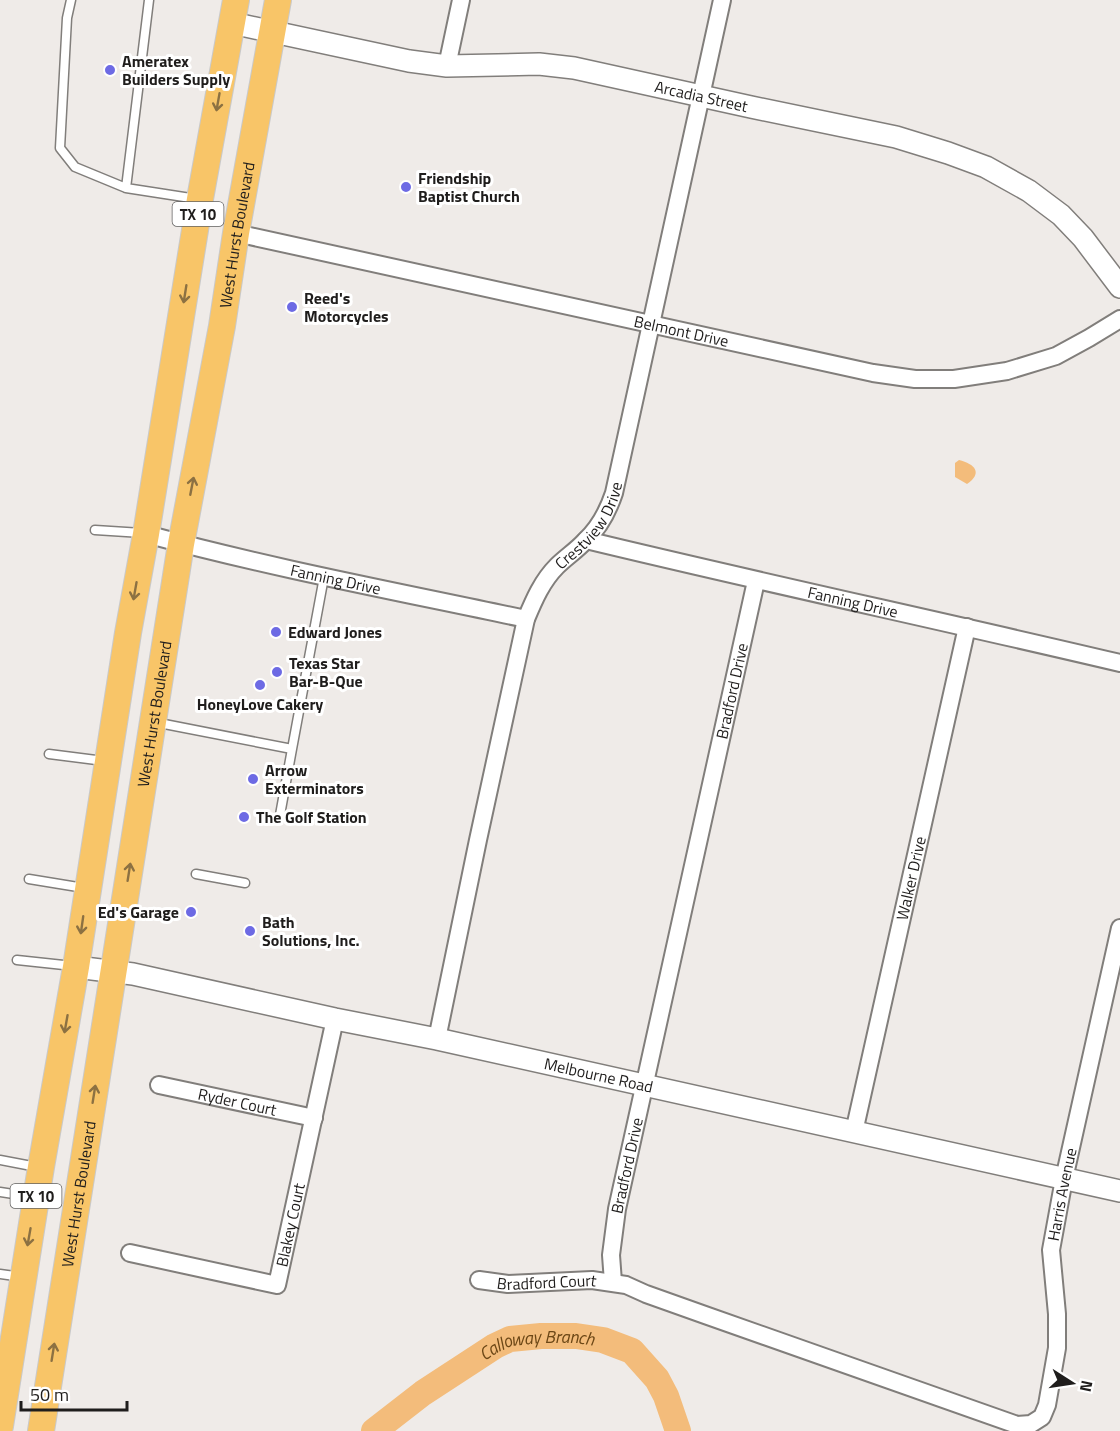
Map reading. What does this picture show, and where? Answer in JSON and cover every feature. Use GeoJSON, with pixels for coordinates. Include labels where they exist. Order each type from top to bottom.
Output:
{"type":"FeatureCollection","features":[{"type":"Feature","properties":{"kind":"main road","name":"West Hurst Boulevard"},"geometry":{"type":"LineString","coordinates":[[40,1431],[182,543],[278,0]]}},
{"type":"Feature","properties":{"kind":"main road","name":"TX 10"},"geometry":{"type":"LineString","coordinates":[[1,1418],[11,1275],[36,1198],[76,967],[128,633],[200,200],[234,12]]}},
{"type":"Feature","properties":{"kind":"street"},"geometry":{"type":"LineString","coordinates":[[447,66],[461,0]]}},
{"type":"Feature","properties":{"kind":"street","name":"Crestview Drive"},"geometry":{"type":"LineString","coordinates":[[437,1039],[526,619],[534,600],[556,567],[586,540],[601,522],[614,493],[722,0]]}},
{"type":"Feature","properties":{"kind":"street","name":"Arcadia Street"},"geometry":{"type":"LineString","coordinates":[[234,12],[273,32],[409,61],[447,66],[539,64],[574,68],[896,137],[948,153],[986,167],[1029,191],[1061,215],[1083,238],[1120,287]]}},
{"type":"Feature","properties":{"kind":"street","name":"Belmont Drive"},"geometry":{"type":"LineString","coordinates":[[236,233],[873,374],[915,379],[954,379],[1007,371],[1056,356],[1120,319]]}},
{"type":"Feature","properties":{"kind":"street","name":"Fanning Drive"},"geometry":{"type":"LineString","coordinates":[[146,534],[324,577],[526,619]]}},
{"type":"Feature","properties":{"kind":"street","name":"Fanning Drive"},"geometry":{"type":"LineString","coordinates":[[586,540],[1120,663]]}},
{"type":"Feature","properties":{"kind":"street","name":"Bradford Drive"},"geometry":{"type":"LineString","coordinates":[[613,1282],[611,1255],[614,1228],[756,581]]}},
{"type":"Feature","properties":{"kind":"street","name":"Walker Drive"},"geometry":{"type":"LineString","coordinates":[[854,1132],[967,627]]}},
{"type":"Feature","properties":{"kind":"street","name":"Harris Avenue"},"geometry":{"type":"LineString","coordinates":[[613,1282],[1017,1425],[1030,1424],[1042,1417],[1047,1405],[1058,1348],[1051,1250],[1064,1179],[1120,928]]}},
{"type":"Feature","properties":{"kind":"street","name":"Melbourne Road"},"geometry":{"type":"LineString","coordinates":[[76,967],[133,974],[437,1039],[1120,1191]]}},
{"type":"Feature","properties":{"kind":"street","name":"Blakey Court"},"geometry":{"type":"LineString","coordinates":[[130,1253],[277,1285],[335,1019]]}},
{"type":"Feature","properties":{"kind":"street","name":"Ryder Court"},"geometry":{"type":"LineString","coordinates":[[159,1085],[314,1118]]}},
{"type":"Feature","properties":{"kind":"street","name":"Bradford Court"},"geometry":{"type":"LineString","coordinates":[[479,1280],[508,1284],[592,1280],[613,1282]]}},
{"type":"Feature","properties":{"kind":"lane"},"geometry":{"type":"LineString","coordinates":[[71,0],[66,28],[60,148],[75,167],[126,188],[200,200]]}},
{"type":"Feature","properties":{"kind":"lane"},"geometry":{"type":"LineString","coordinates":[[126,188],[149,0]]}},
{"type":"Feature","properties":{"kind":"lane"},"geometry":{"type":"LineString","coordinates":[[95,530],[146,534]]}},
{"type":"Feature","properties":{"kind":"lane"},"geometry":{"type":"LineString","coordinates":[[280,815],[324,577]]}},
{"type":"Feature","properties":{"kind":"lane"},"geometry":{"type":"LineString","coordinates":[[154,722],[292,749]]}},
{"type":"Feature","properties":{"kind":"lane"},"geometry":{"type":"LineString","coordinates":[[49,754],[108,761]]}},
{"type":"Feature","properties":{"kind":"lane"},"geometry":{"type":"LineString","coordinates":[[196,874],[245,883]]}},
{"type":"Feature","properties":{"kind":"lane"},"geometry":{"type":"LineString","coordinates":[[29,879],[88,889]]}},
{"type":"Feature","properties":{"kind":"lane"},"geometry":{"type":"LineString","coordinates":[[17,960],[76,967]]}},
{"type":"Feature","properties":{"kind":"lane"},"geometry":{"type":"LineString","coordinates":[[0,1160],[41,1167]]}},
{"type":"Feature","properties":{"kind":"lane"},"geometry":{"type":"LineString","coordinates":[[0,1192],[36,1198]]}},
{"type":"Feature","properties":{"kind":"shaded area"},"geometry":{"type":"Polygon","coordinates":[[[959,460],[975,469],[975,476],[967,484],[955,477],[955,463],[959,460]]]}},
{"type":"Feature","properties":{"kind":"waterway","name":"Calloway Branch"},"geometry":{"type":"LineString","coordinates":[[374,1431],[423,1393],[495,1346],[510,1339],[541,1336],[576,1336],[603,1340],[632,1351],[657,1379],[666,1396],[678,1431]]}},
{"type":"Feature","properties":{"kind":"place","name":"Ameratex Builders Supply"},"geometry":{"type":"Point","coordinates":[110,70]}},
{"type":"Feature","properties":{"kind":"place","name":"Friendship Baptist Church"},"geometry":{"type":"Point","coordinates":[406,187]}},
{"type":"Feature","properties":{"kind":"place","name":"Reed's Motorcycles"},"geometry":{"type":"Point","coordinates":[292,307]}},
{"type":"Feature","properties":{"kind":"place","name":"Edward Jones"},"geometry":{"type":"Point","coordinates":[276,632]}},
{"type":"Feature","properties":{"kind":"place","name":"Texas Star Bar-B-Que"},"geometry":{"type":"Point","coordinates":[277,672]}},
{"type":"Feature","properties":{"kind":"place","name":"HoneyLove Cakery"},"geometry":{"type":"Point","coordinates":[260,685]}},
{"type":"Feature","properties":{"kind":"place","name":"Arrow Exterminators"},"geometry":{"type":"Point","coordinates":[253,779]}},
{"type":"Feature","properties":{"kind":"place","name":"The Golf Station"},"geometry":{"type":"Point","coordinates":[244,817]}},
{"type":"Feature","properties":{"kind":"place","name":"Ed's Garage"},"geometry":{"type":"Point","coordinates":[191,912]}},
{"type":"Feature","properties":{"kind":"place","name":"Bath Solutions, Inc."},"geometry":{"type":"Point","coordinates":[250,931]}}]}
